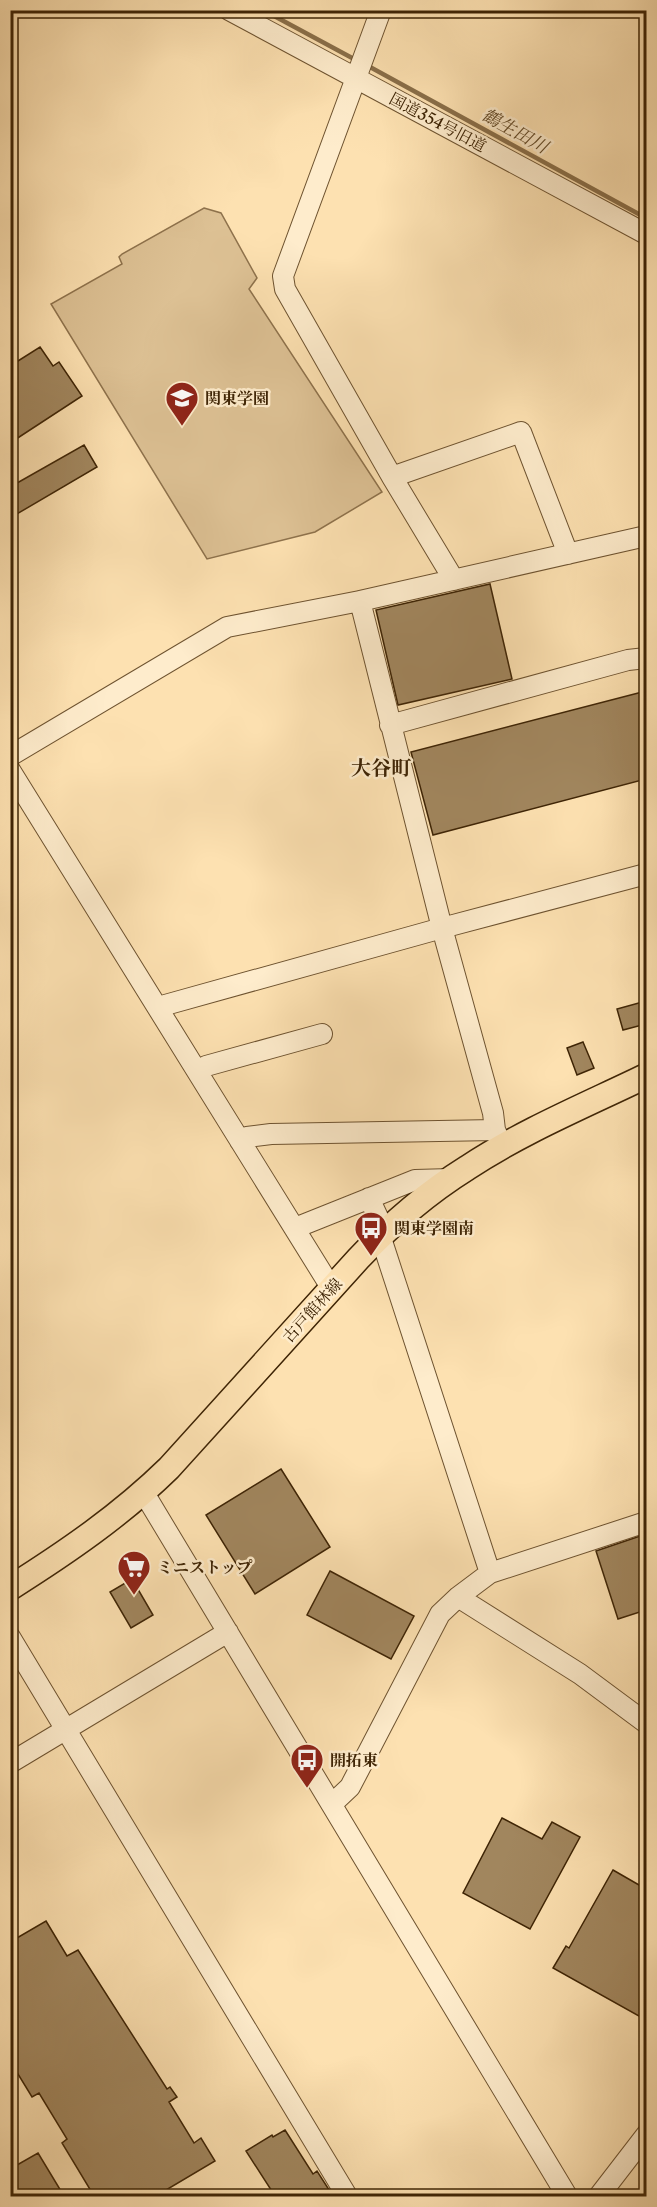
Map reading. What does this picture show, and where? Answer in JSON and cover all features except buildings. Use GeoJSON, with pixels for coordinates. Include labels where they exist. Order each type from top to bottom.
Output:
{"type":"FeatureCollection","features":[{"type":"Feature","properties":{"kind":"main road","name":"古戸館林線"},"geometry":{"type":"LineString","coordinates":[[10,1588],[85,1539],[144,1493],[380,1235],[412,1208],[451,1179],[499,1138],[646,1076]]}},
{"type":"Feature","properties":{"kind":"street","name":"国道354号旧道"},"geometry":{"type":"LineString","coordinates":[[228,10],[646,234]]}},
{"type":"Feature","properties":{"kind":"street"},"geometry":{"type":"LineString","coordinates":[[381,10],[284,276],[285,289],[392,477],[454,580]]}},
{"type":"Feature","properties":{"kind":"street"},"geometry":{"type":"LineString","coordinates":[[392,477],[521,432],[568,554]]}},
{"type":"Feature","properties":{"kind":"street"},"geometry":{"type":"LineString","coordinates":[[10,756],[227,627],[360,601],[646,536]]}},
{"type":"Feature","properties":{"kind":"street"},"geometry":{"type":"LineString","coordinates":[[240,1141],[247,1137],[271,1134],[499,1138],[442,928],[360,601]]}},
{"type":"Feature","properties":{"kind":"street"},"geometry":{"type":"LineString","coordinates":[[390,725],[628,660],[646,658]]}},
{"type":"Feature","properties":{"kind":"street"},"geometry":{"type":"LineString","coordinates":[[10,770],[332,1289]]}},
{"type":"Feature","properties":{"kind":"street"},"geometry":{"type":"LineString","coordinates":[[158,1007],[646,874]]}},
{"type":"Feature","properties":{"kind":"street"},"geometry":{"type":"LineString","coordinates":[[196,1071],[206,1066],[322,1034]]}},
{"type":"Feature","properties":{"kind":"street"},"geometry":{"type":"LineString","coordinates":[[295,1228],[415,1180],[451,1179]]}},
{"type":"Feature","properties":{"kind":"street"},"geometry":{"type":"LineString","coordinates":[[369,1198],[382,1226],[380,1235],[490,1573]]}},
{"type":"Feature","properties":{"kind":"street"},"geometry":{"type":"LineString","coordinates":[[144,1493],[567,2196]]}},
{"type":"Feature","properties":{"kind":"street"},"geometry":{"type":"LineString","coordinates":[[332,1804],[350,1787],[440,1614],[490,1573],[646,1522]]}},
{"type":"Feature","properties":{"kind":"street"},"geometry":{"type":"LineString","coordinates":[[458,1598],[580,1674],[646,1723]]}},
{"type":"Feature","properties":{"kind":"street"},"geometry":{"type":"LineString","coordinates":[[10,1763],[228,1632]]}},
{"type":"Feature","properties":{"kind":"street"},"geometry":{"type":"LineString","coordinates":[[10,1637],[347,2196]]}},
{"type":"Feature","properties":{"kind":"street"},"geometry":{"type":"LineString","coordinates":[[599,2196],[646,2135]]}},
{"type":"Feature","properties":{"kind":"shaded area"},"geometry":{"type":"Polygon","coordinates":[[[204,208],[221,213],[257,278],[249,289],[382,492],[315,532],[207,559],[51,304],[122,264],[119,257],[122,254],[204,208]]]}},
{"type":"Feature","properties":{"kind":"waterway","name":"鶴生田川"},"geometry":{"type":"LineString","coordinates":[[263,10],[354,59]]}},
{"type":"Feature","properties":{"kind":"waterway","name":"鶴生田川"},"geometry":{"type":"LineString","coordinates":[[370,67],[646,218]]}},
{"type":"Feature","properties":{"kind":"place","name":"関東学園"},"geometry":{"type":"Point","coordinates":[182,427]}},
{"type":"Feature","properties":{"kind":"place","name":"関東学園南"},"geometry":{"type":"Point","coordinates":[371,1257]}},
{"type":"Feature","properties":{"kind":"place","name":"ミニストップ"},"geometry":{"type":"Point","coordinates":[134,1596]}},
{"type":"Feature","properties":{"kind":"place","name":"開拓東"},"geometry":{"type":"Point","coordinates":[307,1789]}},
{"type":"Feature","properties":{"kind":"district","name":"大谷町"},"geometry":{"type":"Point","coordinates":[381,768]}}]}
